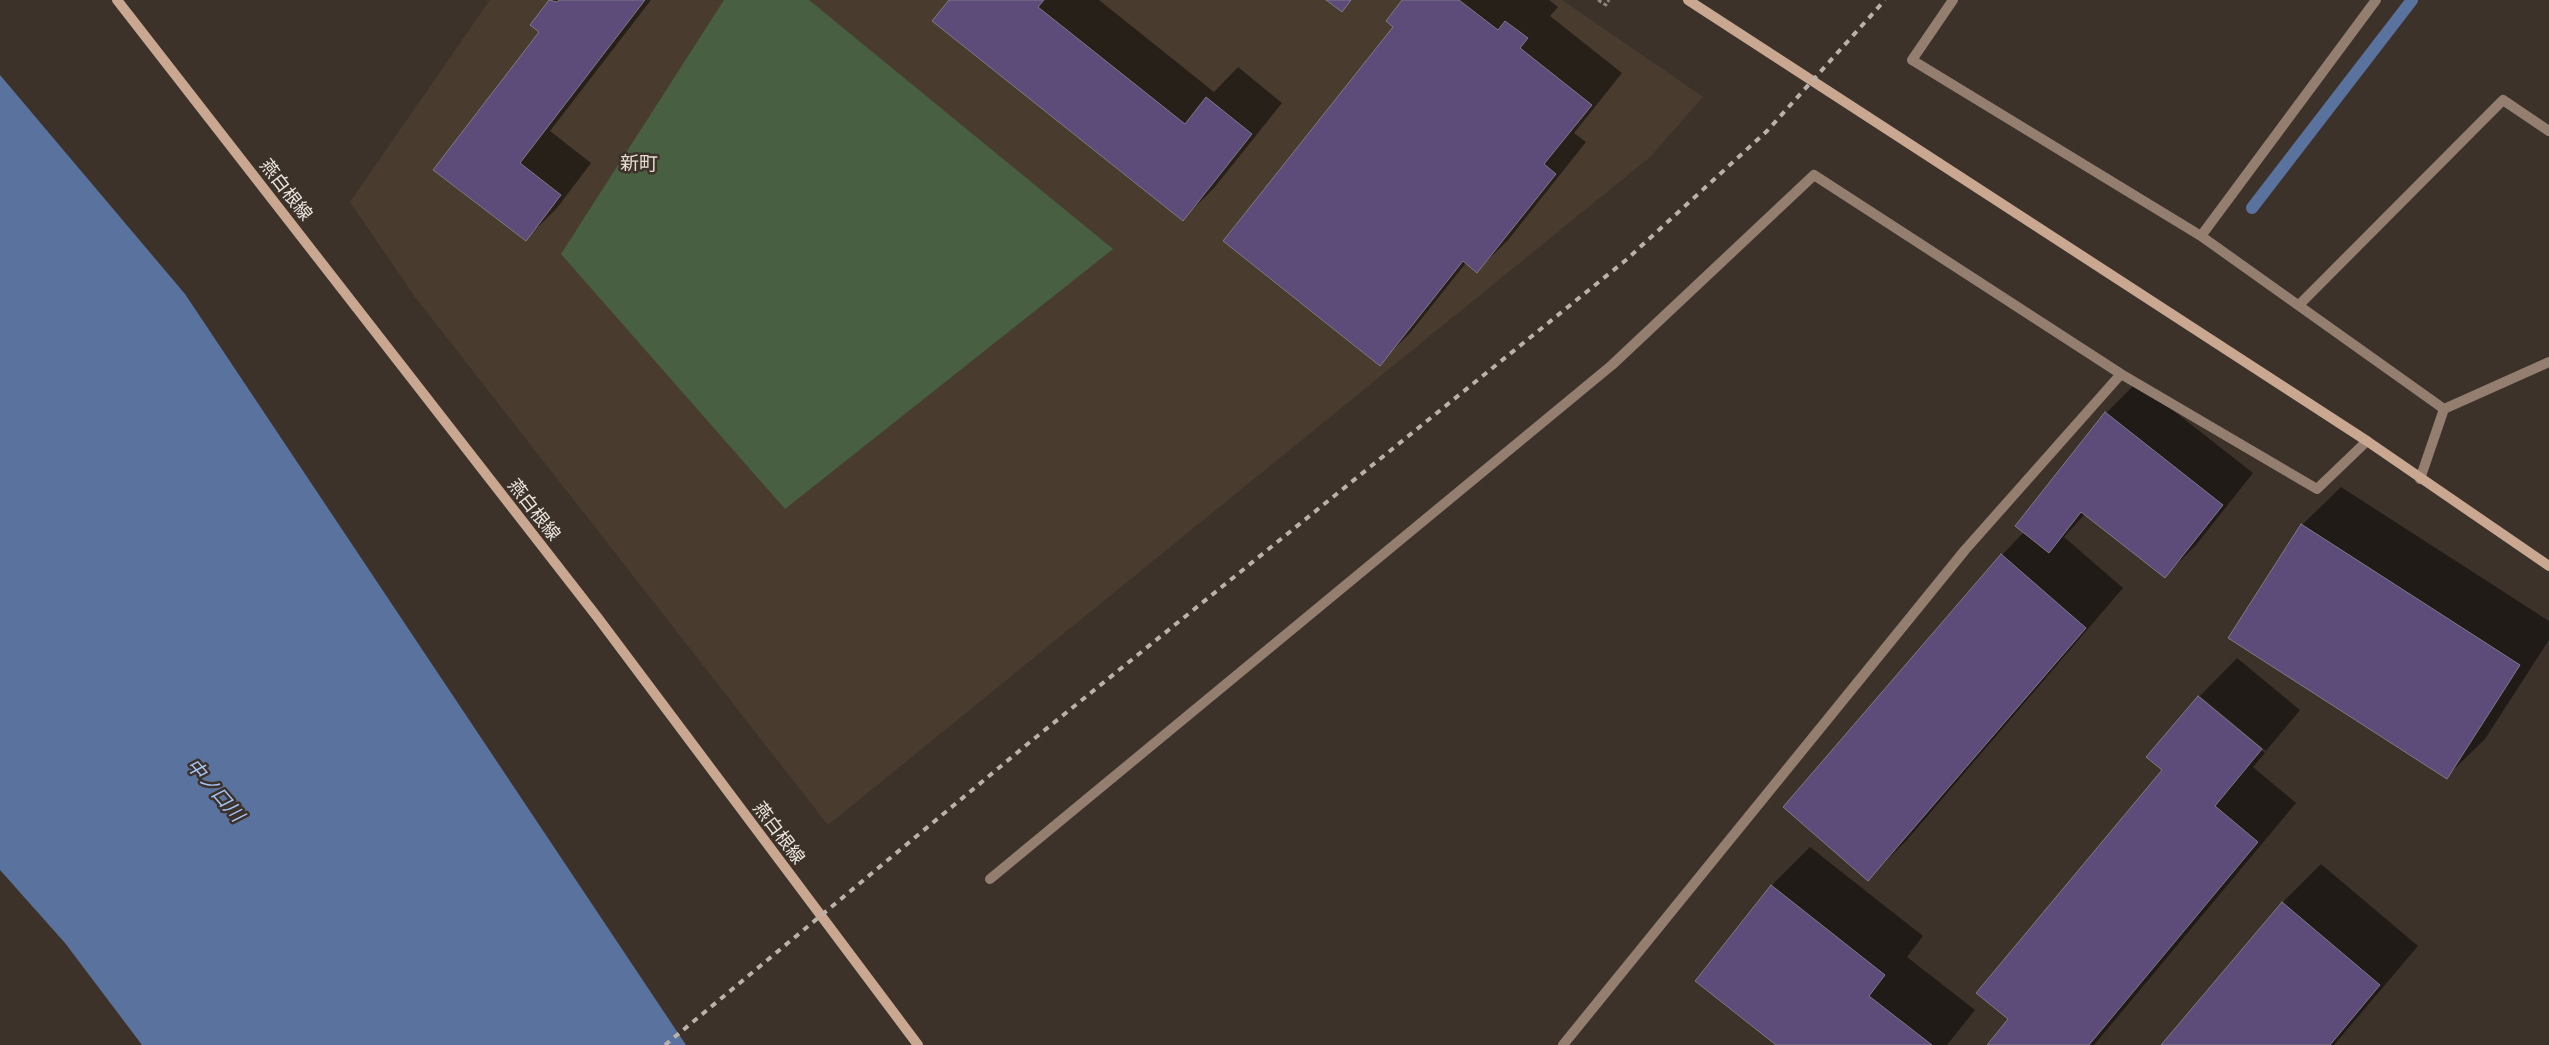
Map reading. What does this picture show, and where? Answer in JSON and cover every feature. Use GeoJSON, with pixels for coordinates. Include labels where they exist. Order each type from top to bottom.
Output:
{"type":"FeatureCollection","features":[{"type":"Feature","properties":{"kind":"main road","name":"燕白根線"},"geometry":{"type":"LineString","coordinates":[[117,0],[598,618],[918,1045]]}},
{"type":"Feature","properties":{"kind":"main road"},"geometry":{"type":"LineString","coordinates":[[1688,0],[2367,441],[2549,566]]}},
{"type":"Feature","properties":{"kind":"street"},"geometry":{"type":"LineString","coordinates":[[1953,0],[1912,60],[2201,236],[2444,409]]}},
{"type":"Feature","properties":{"kind":"street"},"geometry":{"type":"LineString","coordinates":[[2201,236],[2376,0]]}},
{"type":"Feature","properties":{"kind":"street"},"geometry":{"type":"LineString","coordinates":[[2299,305],[2503,100],[2549,131]]}},
{"type":"Feature","properties":{"kind":"street"},"geometry":{"type":"LineString","coordinates":[[990,879],[1612,365],[1814,175],[2121,374],[2317,489],[2367,441]]}},
{"type":"Feature","properties":{"kind":"street"},"geometry":{"type":"LineString","coordinates":[[2420,479],[2444,409],[2549,362]]}},
{"type":"Feature","properties":{"kind":"street"},"geometry":{"type":"LineString","coordinates":[[1563,1045],[1965,550],[2121,374]]}},
{"type":"Feature","properties":{"kind":"path"},"geometry":{"type":"LineString","coordinates":[[1598,0],[1606,5],[1609,0]]}},
{"type":"Feature","properties":{"kind":"shaded area"},"geometry":{"type":"Polygon","coordinates":[[[490,0],[1562,0],[1703,97],[1650,157],[828,825],[415,297],[350,202],[490,0]]]}},
{"type":"Feature","properties":{"kind":"green space"},"geometry":{"type":"Polygon","coordinates":[[[724,0],[809,0],[1113,249],[785,509],[561,254],[724,0]]]}},
{"type":"Feature","properties":{"kind":"water","name":"中ノ口川"},"geometry":{"type":"Polygon","coordinates":[[[0,75],[185,294],[686,1045],[142,1045],[65,943],[0,870],[0,75]]]}},
{"type":"Feature","properties":{"kind":"building"},"geometry":{"type":"Polygon","coordinates":[[[549,0],[557,2],[559,0],[645,0],[520,163],[561,195],[526,241],[433,170],[539,32],[530,25],[549,0]]]}},
{"type":"Feature","properties":{"kind":"building"},"geometry":{"type":"Polygon","coordinates":[[[949,0],[1044,0],[1038,7],[1185,124],[1206,97],[1252,134],[1183,221],[932,21],[949,0]]]}},
{"type":"Feature","properties":{"kind":"building"},"geometry":{"type":"Polygon","coordinates":[[[1326,0],[1351,0],[1342,12],[1326,0]]]}},
{"type":"Feature","properties":{"kind":"building"},"geometry":{"type":"Polygon","coordinates":[[[1402,0],[1459,0],[1498,30],[1505,21],[1528,38],[1520,48],[1592,105],[1544,164],[1556,174],[1477,273],[1463,261],[1380,366],[1223,241],[1393,27],[1386,21],[1402,0]]]}},
{"type":"Feature","properties":{"kind":"building"},"geometry":{"type":"Polygon","coordinates":[[[2105,412],[2223,505],[2165,578],[2081,512],[2049,553],[2015,526],[2105,412]]]}},
{"type":"Feature","properties":{"kind":"building"},"geometry":{"type":"Polygon","coordinates":[[[2301,524],[2520,665],[2447,779],[2228,638],[2301,524]]]}},
{"type":"Feature","properties":{"kind":"building"},"geometry":{"type":"Polygon","coordinates":[[[2001,554],[2086,628],[1868,881],[1783,807],[2001,554]]]}},
{"type":"Feature","properties":{"kind":"building"},"geometry":{"type":"Polygon","coordinates":[[[2198,696],[2262,749],[2215,806],[2258,842],[2089,1045],[1987,1045],[2008,1019],[1976,993],[2162,770],[2146,757],[2198,696]]]}},
{"type":"Feature","properties":{"kind":"building"},"geometry":{"type":"Polygon","coordinates":[[[1771,885],[1885,975],[1869,996],[1932,1045],[1776,1045],[1695,981],[1771,885]]]}},
{"type":"Feature","properties":{"kind":"building"},"geometry":{"type":"Polygon","coordinates":[[[2282,902],[2380,985],[2330,1045],[2161,1045],[2282,902]]]}},
{"type":"Feature","properties":{"kind":"waterway"},"geometry":{"type":"LineString","coordinates":[[2252,208],[2412,0]]}},
{"type":"Feature","properties":{"kind":"railway"},"geometry":{"type":"LineString","coordinates":[[665,1045],[1030,742],[1626,260],[1767,131],[1885,0]]}},
{"type":"Feature","properties":{"kind":"district","name":"新町"},"geometry":{"type":"Point","coordinates":[639,164]}}]}
